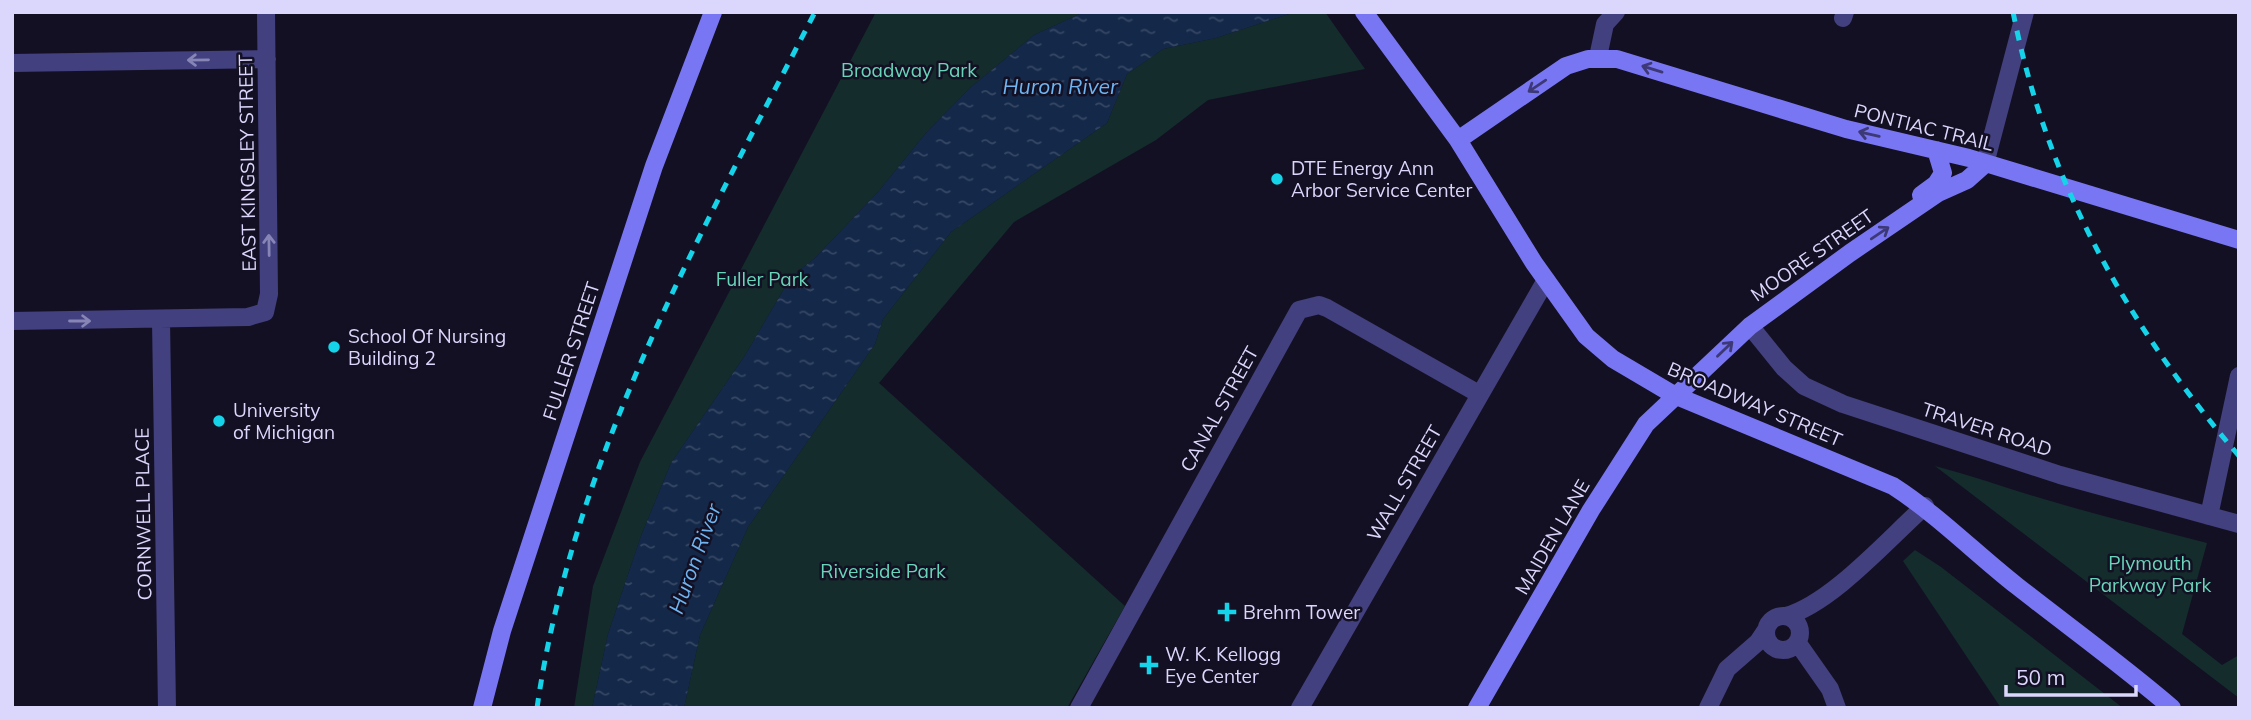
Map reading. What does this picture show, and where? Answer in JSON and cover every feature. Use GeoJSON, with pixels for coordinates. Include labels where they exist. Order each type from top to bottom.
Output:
{"type":"FeatureCollection","features":[{"type":"Feature","properties":{"kind":"main road","name":"FULLER STREET"},"geometry":{"type":"LineString","coordinates":[[482,708],[502,631],[654,166],[713,12]]}},
{"type":"Feature","properties":{"kind":"main road","name":"BROADWAY STREET"},"geometry":{"type":"LineString","coordinates":[[1364,12],[1458,140],[1546,279],[1586,336],[1613,359],[1674,395],[1893,486],[1924,506],[2017,586],[2093,642],[2172,708]]}},
{"type":"Feature","properties":{"kind":"main road"},"geometry":{"type":"LineString","coordinates":[[1458,140],[1566,66],[1598,57]]}},
{"type":"Feature","properties":{"kind":"main road","name":"PONTIAC TRAIL"},"geometry":{"type":"LineString","coordinates":[[1598,57],[1631,62],[1846,129],[1936,150],[2239,240]]}},
{"type":"Feature","properties":{"kind":"main road"},"geometry":{"type":"LineString","coordinates":[[1909,213],[1911,204],[1936,184],[1943,173],[1936,150]]}},
{"type":"Feature","properties":{"kind":"main road","name":"MOORE STREET"},"geometry":{"type":"LineString","coordinates":[[1674,395],[1749,326],[1938,193],[1967,180],[1985,164]]}},
{"type":"Feature","properties":{"kind":"main road","name":"MAIDEN LANE"},"geometry":{"type":"LineString","coordinates":[[1477,708],[1630,447],[1646,424],[1674,395]]}},
{"type":"Feature","properties":{"kind":"street","name":"EAST KINGSLEY STREET"},"geometry":{"type":"LineString","coordinates":[[161,320],[248,317],[265,312],[269,296],[266,12]]}},
{"type":"Feature","properties":{"kind":"street"},"geometry":{"type":"LineString","coordinates":[[1598,57],[1605,24],[1616,12]]}},
{"type":"Feature","properties":{"kind":"street"},"geometry":{"type":"LineString","coordinates":[[1985,164],[2025,12]]}},
{"type":"Feature","properties":{"kind":"street"},"geometry":{"type":"LineString","coordinates":[[12,63],[267,59]]}},
{"type":"Feature","properties":{"kind":"street","name":"WALL STREET"},"geometry":{"type":"LineString","coordinates":[[1300,708],[1546,279]]}},
{"type":"Feature","properties":{"kind":"street","name":"CANAL STREET"},"geometry":{"type":"LineString","coordinates":[[1079,708],[1299,310],[1319,305],[1328,307],[1479,394]]}},
{"type":"Feature","properties":{"kind":"street"},"geometry":{"type":"LineString","coordinates":[[12,321],[161,320]]}},
{"type":"Feature","properties":{"kind":"street","name":"CORNWELL PLACE"},"geometry":{"type":"LineString","coordinates":[[161,320],[167,708]]}},
{"type":"Feature","properties":{"kind":"street","name":"TRAVER ROAD"},"geometry":{"type":"LineString","coordinates":[[1749,326],[1784,368],[1804,386],[1843,404],[2048,471],[2239,524]]}},
{"type":"Feature","properties":{"kind":"street"},"geometry":{"type":"LineString","coordinates":[[2209,516],[2239,376]]}},
{"type":"Feature","properties":{"kind":"street"},"geometry":{"type":"LineString","coordinates":[[1708,708],[1727,669],[1758,642],[1775,618],[1800,612],[1830,592],[1924,506]]}},
{"type":"Feature","properties":{"kind":"street"},"geometry":{"type":"LineString","coordinates":[[1719,687],[1752,661],[1791,643],[1830,592]]}},
{"type":"Feature","properties":{"kind":"street"},"geometry":{"type":"LineString","coordinates":[[1786,616],[1795,621],[1791,643],[1831,708]]}},
{"type":"Feature","properties":{"kind":"street"},"geometry":{"type":"LineString","coordinates":[[1766,630],[1768,642],[1791,643],[1830,689],[1837,708]]}},
{"type":"Feature","properties":{"kind":"green space","name":"Broadway Park"},"geometry":{"type":"Polygon","coordinates":[[[876,12],[1084,12],[1034,35],[970,88],[926,133],[878,192],[815,258],[791,277],[744,357],[671,463],[641,536],[608,634],[592,708],[574,708],[593,586],[640,462],[876,12]]]}},
{"type":"Feature","properties":{"kind":"green space","name":"Riverside Park"},"geometry":{"type":"Polygon","coordinates":[[[1295,12],[1325,12],[1365,69],[1208,100],[1156,140],[1014,222],[879,383],[1125,606],[1067,708],[684,708],[700,635],[748,527],[875,344],[883,319],[951,232],[1107,123],[1127,74],[1163,49],[1216,38],[1295,12]]]}},
{"type":"Feature","properties":{"kind":"green space","name":"Plymouth Parkway Park"},"geometry":{"type":"Polygon","coordinates":[[[1935,466],[2067,506],[2207,543],[2182,634],[2222,665],[2239,655],[2239,698],[1935,466]]]}},
{"type":"Feature","properties":{"kind":"green space"},"geometry":{"type":"Polygon","coordinates":[[[1915,550],[1941,567],[2123,708],[2001,708],[1903,561],[1915,550]]]}},
{"type":"Feature","properties":{"kind":"water","name":"Huron River"},"geometry":{"type":"Polygon","coordinates":[[[1084,12],[1295,12],[1216,38],[1163,49],[1127,74],[1107,123],[951,232],[883,319],[875,344],[748,527],[700,635],[684,708],[592,708],[608,634],[641,536],[671,463],[744,357],[791,277],[815,258],[878,192],[926,133],[970,88],[1034,35],[1084,12]]]}},
{"type":"Feature","properties":{"kind":"railway"},"geometry":{"type":"LineString","coordinates":[[537,708],[555,615],[580,525],[611,436],[686,264],[815,12]]}},
{"type":"Feature","properties":{"kind":"railway"},"geometry":{"type":"LineString","coordinates":[[2013,12],[2028,75],[2047,135],[2070,193],[2097,249],[2127,303],[2161,355],[2239,456]]}},
{"type":"Feature","properties":{"kind":"place","name":"DTE Energy Ann Arbor Service Center"},"geometry":{"type":"Point","coordinates":[1277,179]}},
{"type":"Feature","properties":{"kind":"place","name":"School Of Nursing Building 2"},"geometry":{"type":"Point","coordinates":[334,347]}},
{"type":"Feature","properties":{"kind":"place","name":"University of Michigan"},"geometry":{"type":"Point","coordinates":[219,421]}},
{"type":"Feature","properties":{"kind":"place","name":"Brehm Tower"},"geometry":{"type":"Point","coordinates":[1227,612]}},
{"type":"Feature","properties":{"kind":"place","name":"W. K. Kellogg Eye Center"},"geometry":{"type":"Point","coordinates":[1149,665]}},
{"type":"Feature","properties":{"kind":"park label","name":"Fuller Park"},"geometry":{"type":"Point","coordinates":[762,279]}}]}
